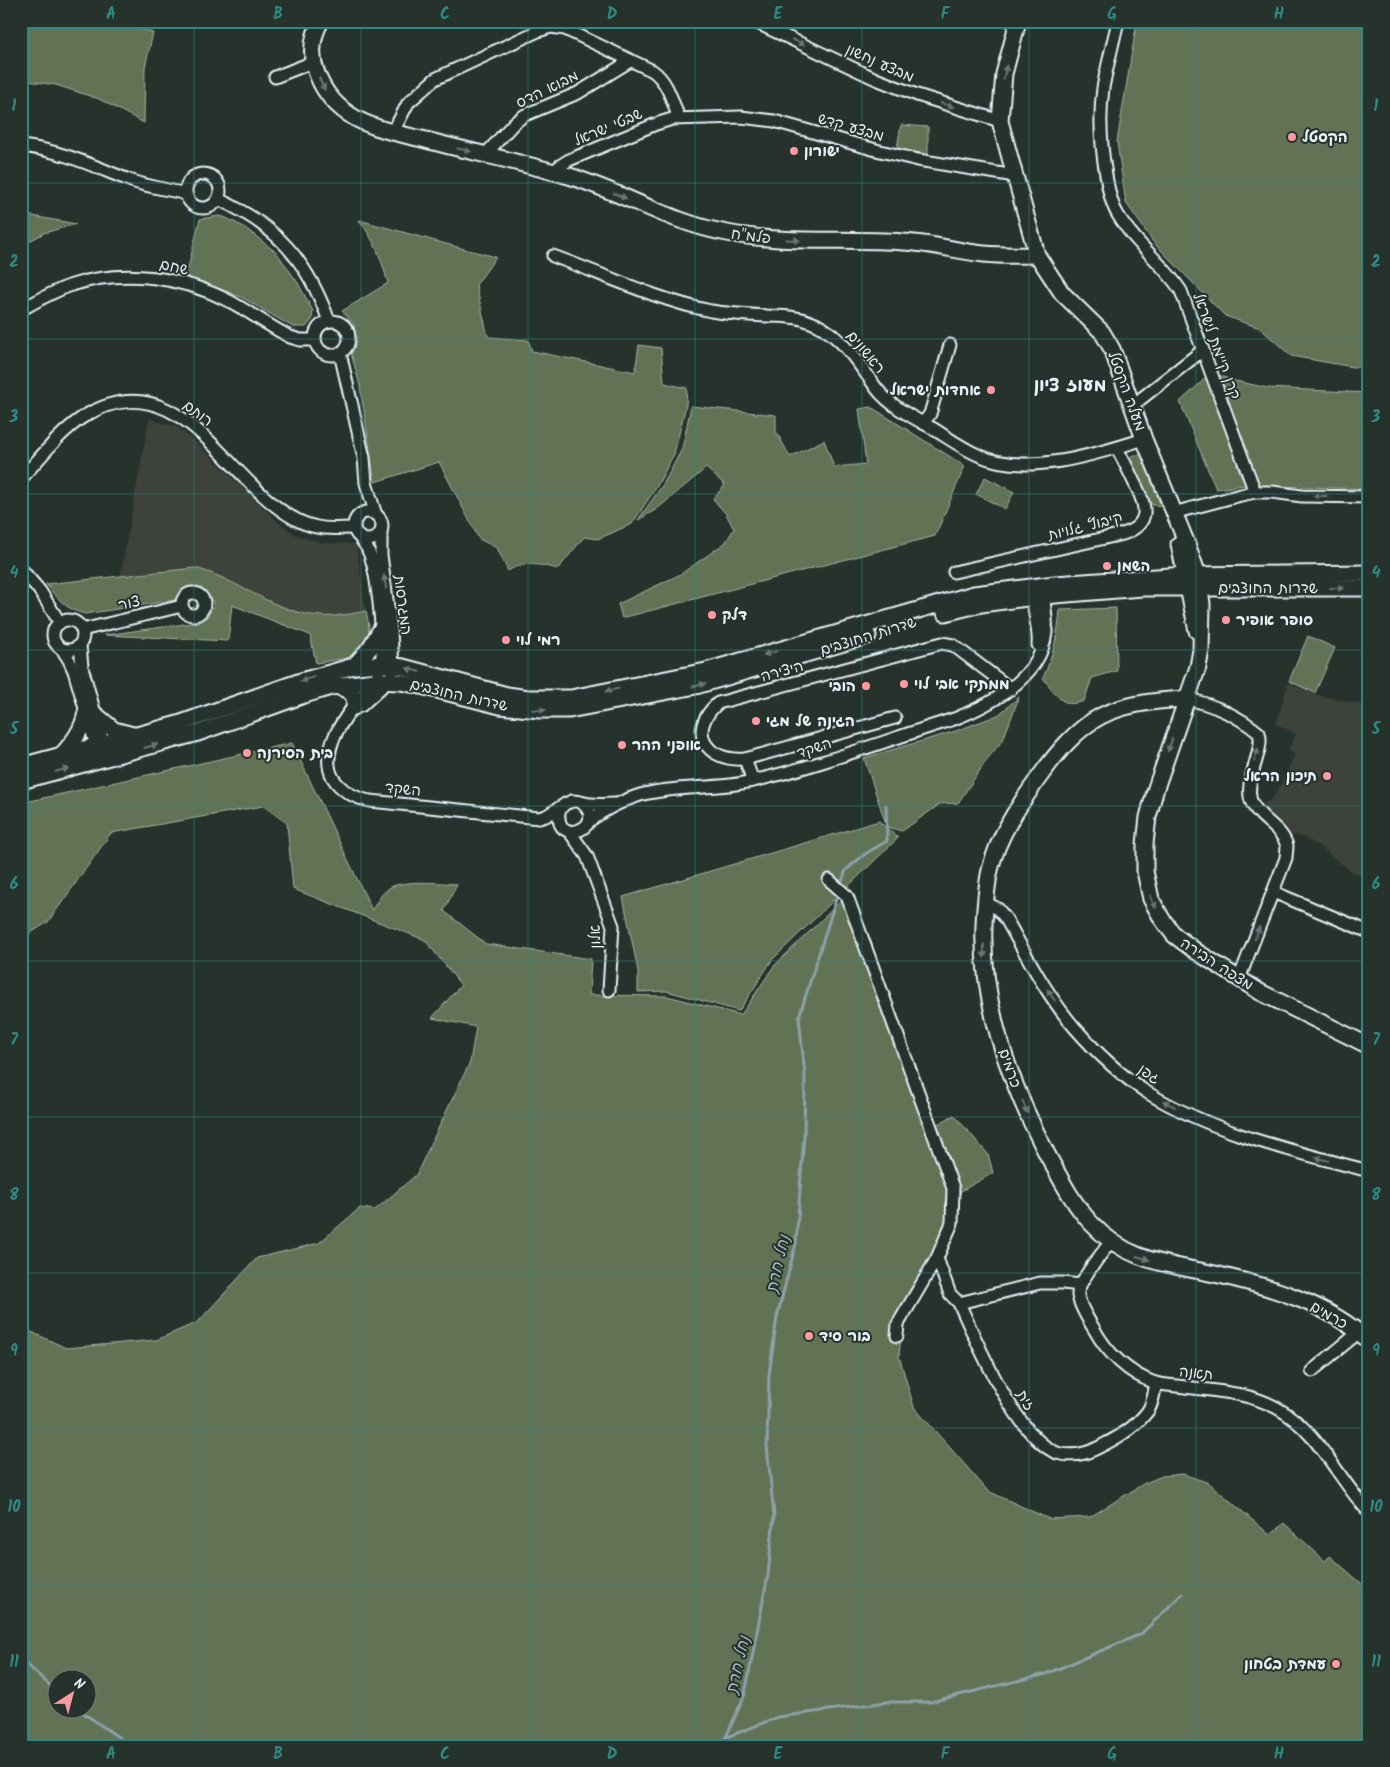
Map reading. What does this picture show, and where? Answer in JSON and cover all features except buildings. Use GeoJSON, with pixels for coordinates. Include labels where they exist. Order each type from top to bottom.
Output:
{"type":"FeatureCollection","features":[{"type":"Feature","properties":{"kind":"street","name":"פלמ\"ח"},"geometry":{"type":"LineString","coordinates":[[321,21],[312,43],[313,62],[326,93],[339,106],[356,118],[393,132],[525,163],[572,177],[700,227],[727,233],[793,240],[920,243],[983,254],[1037,255]]}},
{"type":"Feature","properties":{"kind":"street","name":"מבצע נחשון"},"geometry":{"type":"LineString","coordinates":[[754,21],[876,79],[917,95],[1000,121]]}},
{"type":"Feature","properties":{"kind":"street"},"geometry":{"type":"LineString","coordinates":[[1018,21],[1004,74],[1000,121],[1037,255]]}},
{"type":"Feature","properties":{"kind":"street","name":"קרן קיימת לישראל"},"geometry":{"type":"LineString","coordinates":[[1118,21],[1103,89],[1101,122],[1102,157],[1107,185],[1117,214],[1134,239],[1181,291],[1255,492]]}},
{"type":"Feature","properties":{"kind":"street"},"geometry":{"type":"LineString","coordinates":[[393,132],[408,102],[435,79],[538,32],[561,25],[653,71],[661,77],[667,86],[678,118]]}},
{"type":"Feature","properties":{"kind":"street","name":"מבוא הדס"},"geometry":{"type":"LineString","coordinates":[[485,154],[514,123],[525,115],[578,93],[630,61]]}},
{"type":"Feature","properties":{"kind":"street"},"geometry":{"type":"LineString","coordinates":[[275,77],[313,62]]}},
{"type":"Feature","properties":{"kind":"street","name":"מבצע קדש"},"geometry":{"type":"LineString","coordinates":[[678,118],[741,117],[774,121],[888,153],[1015,176]]}},
{"type":"Feature","properties":{"kind":"street","name":"שבטי ישראל"},"geometry":{"type":"LineString","coordinates":[[553,172],[569,160],[656,124],[678,118]]}},
{"type":"Feature","properties":{"kind":"street"},"geometry":{"type":"LineString","coordinates":[[21,146],[39,148],[74,158],[131,181],[186,194]]}},
{"type":"Feature","properties":{"kind":"street"},"geometry":{"type":"LineString","coordinates":[[205,174],[213,177],[218,183],[220,191],[218,199],[210,206],[200,208],[190,203],[186,194],[186,186],[197,175],[205,174]]}},
{"type":"Feature","properties":{"kind":"street"},"geometry":{"type":"LineString","coordinates":[[218,199],[241,209],[289,248],[312,280],[329,321]]}},
{"type":"Feature","properties":{"kind":"street","name":"מעלה הקסטל"},"geometry":{"type":"LineString","coordinates":[[1037,255],[1062,293],[1102,332],[1112,349],[1144,439],[1174,515],[1193,582]]}},
{"type":"Feature","properties":{"kind":"street","name":"ראשונים"},"geometry":{"type":"LineString","coordinates":[[554,256],[670,300],[699,308],[723,313],[788,317],[805,320],[820,326],[851,353],[878,390],[891,402],[979,456],[1002,462],[1056,462],[1092,456],[1144,439]]}},
{"type":"Feature","properties":{"kind":"street","name":"שחם"},"geometry":{"type":"LineString","coordinates":[[21,310],[45,296],[72,285],[101,278],[131,276],[163,279],[196,287],[230,302],[290,337],[300,340],[315,340]]}},
{"type":"Feature","properties":{"kind":"street"},"geometry":{"type":"LineString","coordinates":[[329,321],[342,324],[348,333],[349,340],[347,346],[340,353],[332,355],[324,353],[318,348],[315,340],[318,328],[329,321]]}},
{"type":"Feature","properties":{"kind":"street"},"geometry":{"type":"LineString","coordinates":[[923,423],[930,414],[950,345]]}},
{"type":"Feature","properties":{"kind":"street"},"geometry":{"type":"LineString","coordinates":[[1133,405],[1203,350]]}},
{"type":"Feature","properties":{"kind":"street"},"geometry":{"type":"LineString","coordinates":[[340,353],[364,458],[366,483],[376,515],[382,523],[381,532],[378,536],[372,540],[361,539],[353,528],[355,518],[370,512],[376,515]]}},
{"type":"Feature","properties":{"kind":"street","name":"רותם"},"geometry":{"type":"LineString","coordinates":[[21,479],[57,440],[83,418],[111,405],[126,402],[141,403],[172,412],[187,421],[202,433],[275,506],[297,520],[319,528],[353,528]]}},
{"type":"Feature","properties":{"kind":"street","name":"קיבוץ גלויות"},"geometry":{"type":"LineString","coordinates":[[954,572],[1123,534],[1139,525],[1144,518],[1142,497],[1117,448]]}},
{"type":"Feature","properties":{"kind":"street"},"geometry":{"type":"LineString","coordinates":[[361,514],[366,483]]}},
{"type":"Feature","properties":{"kind":"street"},"geometry":{"type":"LineString","coordinates":[[1174,515],[1255,492],[1302,496],[1369,496]]}},
{"type":"Feature","properties":{"kind":"street","name":"המגרסות"},"geometry":{"type":"LineString","coordinates":[[381,532],[381,555],[390,613],[387,664],[381,681]]}},
{"type":"Feature","properties":{"kind":"street","name":"המגרסות"},"geometry":{"type":"LineString","coordinates":[[361,539],[371,556],[387,664]]}},
{"type":"Feature","properties":{"kind":"street"},"geometry":{"type":"LineString","coordinates":[[21,569],[40,591],[58,619],[54,638],[74,672],[91,714],[114,730],[137,736]]}},
{"type":"Feature","properties":{"kind":"street","name":"שדרות החוצבים"},"geometry":{"type":"LineString","coordinates":[[101,750],[137,736],[202,717],[306,680],[354,666],[387,664],[507,695],[528,698],[571,698],[706,671],[974,594],[1038,593],[1193,582],[1369,573]]}},
{"type":"Feature","properties":{"kind":"street","name":"שדרות החוצבים"},"geometry":{"type":"LineString","coordinates":[[1193,582],[1369,588]]}},
{"type":"Feature","properties":{"kind":"street","name":"מצפה הבירה"},"geometry":{"type":"LineString","coordinates":[[1193,582],[1203,622],[1201,650],[1198,667],[1156,788],[1148,817],[1145,871],[1150,899],[1174,935],[1239,979],[1260,992],[1369,1046]]}},
{"type":"Feature","properties":{"kind":"street"},"geometry":{"type":"LineString","coordinates":[[1011,688],[1035,661],[1046,631],[1038,593]]}},
{"type":"Feature","properties":{"kind":"street","name":"שדרות החוצבים"},"geometry":{"type":"LineString","coordinates":[[101,750],[198,733],[301,696],[335,686],[381,681],[421,686],[500,706],[540,710],[574,709],[713,682],[960,608],[1038,593]]}},
{"type":"Feature","properties":{"kind":"street","name":"צור"},"geometry":{"type":"LineString","coordinates":[[82,630],[182,606]]}},
{"type":"Feature","properties":{"kind":"street"},"geometry":{"type":"LineString","coordinates":[[58,619],[73,621],[82,630],[83,638],[80,645],[82,667],[91,714],[101,750]]}},
{"type":"Feature","properties":{"kind":"street"},"geometry":{"type":"LineString","coordinates":[[354,666],[370,648],[381,629]]}},
{"type":"Feature","properties":{"kind":"street","name":"היצירה"},"geometry":{"type":"LineString","coordinates":[[895,718],[745,759],[731,760],[714,753],[707,748],[702,735],[705,718],[718,703],[942,643],[954,645],[1011,688]]}},
{"type":"Feature","properties":{"kind":"street"},"geometry":{"type":"LineString","coordinates":[[62,649],[72,650],[80,645]]}},
{"type":"Feature","properties":{"kind":"street","name":"השקד"},"geometry":{"type":"LineString","coordinates":[[381,681],[354,707],[333,738],[329,751],[331,774],[340,786],[350,794],[370,801],[538,818],[550,825],[567,830]]}},
{"type":"Feature","properties":{"kind":"street","name":"השקד"},"geometry":{"type":"LineString","coordinates":[[345,721],[381,681]]}},
{"type":"Feature","properties":{"kind":"street"},"geometry":{"type":"LineString","coordinates":[[335,686],[347,690],[354,695],[354,707]]}},
{"type":"Feature","properties":{"kind":"street","name":"השקד"},"geometry":{"type":"LineString","coordinates":[[588,823],[617,804],[639,795],[742,784],[779,775],[954,719],[983,706],[1011,688]]}},
{"type":"Feature","properties":{"kind":"street","name":"כרמים"},"geometry":{"type":"LineString","coordinates":[[1186,699],[1170,699],[1132,705],[1102,716],[1068,742],[1033,785],[1010,822],[990,870],[983,925],[988,991],[1009,1068],[1026,1111],[1061,1179],[1091,1223],[1120,1248],[1156,1262],[1259,1285],[1293,1296],[1320,1308],[1364,1337]]}},
{"type":"Feature","properties":{"kind":"street"},"geometry":{"type":"LineString","coordinates":[[1186,699],[1218,708],[1259,733],[1260,742],[1250,789],[1252,801],[1258,812],[1280,834],[1287,846],[1286,858],[1239,979]]}},
{"type":"Feature","properties":{"kind":"street"},"geometry":{"type":"LineString","coordinates":[[61,756],[78,736],[84,721],[91,714]]}},
{"type":"Feature","properties":{"kind":"street"},"geometry":{"type":"LineString","coordinates":[[21,766],[61,756],[101,750]]}},
{"type":"Feature","properties":{"kind":"street"},"geometry":{"type":"LineString","coordinates":[[21,781],[101,750]]}},
{"type":"Feature","properties":{"kind":"street"},"geometry":{"type":"LineString","coordinates":[[745,759],[753,781]]}},
{"type":"Feature","properties":{"kind":"street"},"geometry":{"type":"LineString","coordinates":[[538,818],[546,816],[562,806],[571,801],[582,803],[588,811],[588,823],[579,831],[567,830],[559,821],[562,806]]}},
{"type":"Feature","properties":{"kind":"street","name":"השקד"},"geometry":{"type":"LineString","coordinates":[[582,803],[617,804]]}},
{"type":"Feature","properties":{"kind":"street","name":"אלון"},"geometry":{"type":"LineString","coordinates":[[588,823],[584,838],[586,856],[613,926],[609,990]]}},
{"type":"Feature","properties":{"kind":"street","name":"אלון"},"geometry":{"type":"LineString","coordinates":[[567,830],[586,856]]}},
{"type":"Feature","properties":{"kind":"street"},"geometry":{"type":"LineString","coordinates":[[829,880],[847,896],[953,1188],[952,1222],[937,1258],[898,1324],[897,1336]]}},
{"type":"Feature","properties":{"kind":"street"},"geometry":{"type":"LineString","coordinates":[[1273,892],[1369,932]]}},
{"type":"Feature","properties":{"kind":"street","name":"גפן"},"geometry":{"type":"LineString","coordinates":[[985,902],[998,909],[1006,919],[1054,1000],[1074,1027],[1122,1074],[1148,1093],[1226,1131],[1264,1144],[1369,1171]]}},
{"type":"Feature","properties":{"kind":"street"},"geometry":{"type":"LineString","coordinates":[[959,1303],[1040,1283],[1080,1285],[1111,1241]]}},
{"type":"Feature","properties":{"kind":"street","name":"זית"},"geometry":{"type":"LineString","coordinates":[[937,1258],[950,1294],[959,1303],[989,1367],[1022,1422],[1046,1447],[1061,1454],[1088,1453],[1109,1443],[1130,1428],[1148,1411],[1156,1383]]}},
{"type":"Feature","properties":{"kind":"street","name":"תאנה"},"geometry":{"type":"LineString","coordinates":[[1080,1285],[1077,1294],[1089,1322],[1108,1350],[1123,1365],[1138,1376],[1156,1383],[1232,1392],[1255,1398],[1277,1408],[1296,1421],[1310,1434],[1369,1512]]}},
{"type":"Feature","properties":{"kind":"street"},"geometry":{"type":"LineString","coordinates":[[1312,1371],[1364,1337]]}},
{"type":"Feature","properties":{"kind":"shaded area"},"geometry":{"type":"Polygon","coordinates":[[[149,419],[177,427],[200,446],[277,521],[296,535],[323,543],[356,544],[366,611],[343,615],[319,616],[288,609],[237,584],[195,568],[120,577],[149,419]]]}},
{"type":"Feature","properties":{"kind":"shaded area","name":"תיכון הראל"},"geometry":{"type":"Polygon","coordinates":[[[1288,683],[1317,695],[1369,706],[1369,880],[1348,869],[1319,846],[1303,837],[1290,834],[1261,806],[1274,797],[1295,755],[1288,750],[1296,734],[1276,724],[1288,683]]]}},
{"type":"Feature","properties":{"kind":"green space"},"geometry":{"type":"Polygon","coordinates":[[[21,21],[121,21],[153,33],[145,67],[144,123],[99,99],[56,85],[21,80],[21,21]]]}},
{"type":"Feature","properties":{"kind":"green space"},"geometry":{"type":"Polygon","coordinates":[[[1137,21],[1369,21],[1369,368],[1291,356],[1260,328],[1225,316],[1154,243],[1126,203],[1117,142],[1137,21]]]}},
{"type":"Feature","properties":{"kind":"green space"},"geometry":{"type":"Polygon","coordinates":[[[901,125],[928,127],[928,155],[897,148],[901,125]]]}},
{"type":"Feature","properties":{"kind":"green space"},"geometry":{"type":"Polygon","coordinates":[[[21,214],[76,224],[44,233],[21,246],[21,214]]]}},
{"type":"Feature","properties":{"kind":"green space"},"geometry":{"type":"Polygon","coordinates":[[[219,216],[244,227],[277,253],[298,283],[313,311],[312,320],[306,327],[293,327],[241,297],[186,276],[200,219],[219,216]]]}},
{"type":"Feature","properties":{"kind":"green space"},"geometry":{"type":"Polygon","coordinates":[[[359,220],[496,257],[476,285],[488,337],[528,340],[532,351],[635,372],[639,345],[661,348],[664,383],[687,388],[686,405],[674,454],[657,486],[632,524],[598,539],[584,537],[558,569],[527,564],[508,571],[497,548],[479,539],[439,462],[375,482],[360,386],[351,353],[355,338],[354,324],[342,311],[388,283],[377,250],[359,220]]]}},
{"type":"Feature","properties":{"kind":"green space"},"geometry":{"type":"Polygon","coordinates":[[[1212,372],[1231,380],[1268,388],[1369,393],[1369,489],[1245,485],[1216,489],[1180,402],[1212,372]]]}},
{"type":"Feature","properties":{"kind":"green space"},"geometry":{"type":"Polygon","coordinates":[[[691,406],[776,415],[776,431],[790,457],[824,440],[834,467],[866,464],[859,409],[871,407],[965,466],[935,536],[622,618],[618,604],[681,574],[725,543],[734,529],[726,514],[713,499],[725,485],[706,468],[657,509],[638,520],[664,483],[682,449],[691,406]]]}},
{"type":"Feature","properties":{"kind":"green space"},"geometry":{"type":"Polygon","coordinates":[[[1133,455],[1144,457],[1161,506],[1152,505],[1129,458],[1133,455]]]}},
{"type":"Feature","properties":{"kind":"green space"},"geometry":{"type":"Polygon","coordinates":[[[985,477],[1014,492],[1005,509],[976,494],[985,477]]]}},
{"type":"Feature","properties":{"kind":"green space"},"geometry":{"type":"Polygon","coordinates":[[[195,568],[211,573],[272,602],[303,614],[331,616],[366,611],[369,626],[368,637],[353,657],[316,663],[310,635],[232,605],[228,641],[105,635],[199,622],[208,616],[214,606],[207,594],[197,589],[191,589],[185,591],[175,600],[85,614],[67,606],[58,599],[46,584],[195,568]]]}},
{"type":"Feature","properties":{"kind":"green space"},"geometry":{"type":"Polygon","coordinates":[[[1116,608],[1117,671],[1092,678],[1084,701],[1076,703],[1065,702],[1055,694],[1043,678],[1054,645],[1060,610],[1116,608]]]}},
{"type":"Feature","properties":{"kind":"green space"},"geometry":{"type":"Polygon","coordinates":[[[1308,636],[1335,648],[1315,693],[1289,681],[1308,636]]]}},
{"type":"Feature","properties":{"kind":"green space"},"geometry":{"type":"Polygon","coordinates":[[[1019,697],[1003,740],[988,758],[958,803],[940,804],[902,831],[887,827],[864,758],[956,731],[998,715],[1019,697]]]}},
{"type":"Feature","properties":{"kind":"green space"},"geometry":{"type":"Polygon","coordinates":[[[292,743],[372,910],[383,894],[394,886],[421,882],[457,884],[444,911],[486,944],[591,959],[589,995],[667,996],[741,1015],[774,966],[846,896],[934,1126],[954,1115],[988,1154],[993,1173],[961,1191],[955,1209],[903,1317],[899,1356],[914,1407],[988,1491],[1049,1519],[1090,1517],[1143,1484],[1162,1476],[1183,1474],[1209,1483],[1270,1535],[1284,1523],[1325,1561],[1330,1556],[1369,1590],[1369,1746],[21,1746],[21,1327],[66,1348],[156,1340],[198,1322],[257,1258],[319,1243],[360,1208],[375,1210],[416,1175],[470,1062],[476,1027],[432,1018],[461,985],[425,940],[293,889],[287,823],[263,806],[111,833],[48,922],[21,939],[21,803],[292,743]]]}},
{"type":"Feature","properties":{"kind":"green space"},"geometry":{"type":"Polygon","coordinates":[[[879,821],[898,838],[772,960],[739,1011],[667,991],[638,992],[638,971],[623,897],[879,821]]]}},
{"type":"Feature","properties":{"kind":"waterway","name":"נחל חרת"},"geometry":{"type":"LineString","coordinates":[[840,887],[846,870],[865,854],[887,841],[886,805]]}},
{"type":"Feature","properties":{"kind":"waterway","name":"נחל חרת"},"geometry":{"type":"LineString","coordinates":[[716,1746],[726,1737],[745,1694],[768,1575],[774,1516],[767,1446],[769,1375],[777,1317],[796,1243],[804,1136],[805,1076],[799,1017],[838,893]]}},
{"type":"Feature","properties":{"kind":"waterway"},"geometry":{"type":"LineString","coordinates":[[727,1737],[778,1717],[887,1702],[930,1702],[1046,1674],[1141,1634],[1182,1594]]}},
{"type":"Feature","properties":{"kind":"waterway"},"geometry":{"type":"LineString","coordinates":[[21,1659],[48,1684]]}},
{"type":"Feature","properties":{"kind":"waterway"},"geometry":{"type":"LineString","coordinates":[[93,1720],[131,1746]]}},
{"type":"Feature","properties":{"kind":"place","name":"הקסטל"},"geometry":{"type":"Point","coordinates":[1292,137]}},
{"type":"Feature","properties":{"kind":"place","name":"ישורון"},"geometry":{"type":"Point","coordinates":[794,151]}},
{"type":"Feature","properties":{"kind":"place","name":"אחדות ישראל"},"geometry":{"type":"Point","coordinates":[991,390]}},
{"type":"Feature","properties":{"kind":"place","name":"השמן"},"geometry":{"type":"Point","coordinates":[1107,566]}},
{"type":"Feature","properties":{"kind":"place","name":"דלק"},"geometry":{"type":"Point","coordinates":[712,615]}},
{"type":"Feature","properties":{"kind":"place","name":"סופר אופיר"},"geometry":{"type":"Point","coordinates":[1226,620]}},
{"type":"Feature","properties":{"kind":"place","name":"רמי לוי"},"geometry":{"type":"Point","coordinates":[506,640]}},
{"type":"Feature","properties":{"kind":"place","name":"ממתקי אבי לוי"},"geometry":{"type":"Point","coordinates":[904,684]}},
{"type":"Feature","properties":{"kind":"place","name":"הובי"},"geometry":{"type":"Point","coordinates":[866,686]}},
{"type":"Feature","properties":{"kind":"place","name":"הגינה של מגי"},"geometry":{"type":"Point","coordinates":[756,721]}},
{"type":"Feature","properties":{"kind":"place","name":"אופני ההר"},"geometry":{"type":"Point","coordinates":[622,745]}},
{"type":"Feature","properties":{"kind":"place","name":"בית הסירנה"},"geometry":{"type":"Point","coordinates":[247,753]}},
{"type":"Feature","properties":{"kind":"place","name":"תיכון הראל"},"geometry":{"type":"Point","coordinates":[1327,776]}},
{"type":"Feature","properties":{"kind":"place","name":"בור סיד"},"geometry":{"type":"Point","coordinates":[809,1336]}},
{"type":"Feature","properties":{"kind":"place","name":"עמדת בטחון"},"geometry":{"type":"Point","coordinates":[1336,1664]}},
{"type":"Feature","properties":{"kind":"district","name":"מעוז ציון"},"geometry":{"type":"Point","coordinates":[1070,385]}}]}
